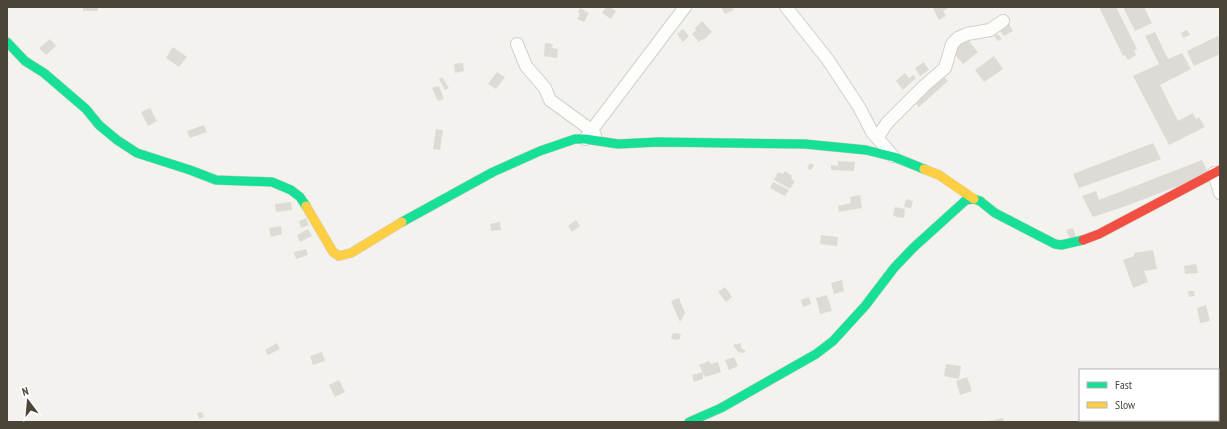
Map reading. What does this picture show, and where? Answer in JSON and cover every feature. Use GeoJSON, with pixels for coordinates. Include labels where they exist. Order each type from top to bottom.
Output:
{"type":"FeatureCollection","features":[{"type":"Feature","properties":{"kind":"street"},"geometry":{"type":"LineString","coordinates":[[7,42],[25,61],[44,73],[86,109],[99,125],[117,140],[137,153],[216,180],[272,182],[291,190],[300,197],[333,252],[339,256],[351,254],[408,218],[493,172],[559,144],[588,135],[684,7]]}},
{"type":"Feature","properties":{"kind":"street"},"geometry":{"type":"LineString","coordinates":[[786,7],[834,69],[859,107],[872,132],[894,157]]}},
{"type":"Feature","properties":{"kind":"street"},"geometry":{"type":"LineString","coordinates":[[877,138],[892,118],[924,86],[945,68],[952,44],[958,38],[967,34],[990,30],[1003,21]]}},
{"type":"Feature","properties":{"kind":"street"},"geometry":{"type":"LineString","coordinates":[[517,44],[526,66],[545,88],[550,100],[588,135],[599,141],[618,144],[658,142],[805,144],[866,150],[894,157],[939,175],[995,213],[1055,244],[1079,242],[1099,234],[1217,172],[1220,193]]}},
{"type":"Feature","properties":{"kind":"street"},"geometry":{"type":"LineString","coordinates":[[689,422],[721,408],[816,354],[833,341],[865,306],[894,268],[913,248],[943,222],[962,202],[969,199],[974,199]]}},
{"type":"Feature","properties":{"kind":"building"},"geometry":{"type":"Polygon","coordinates":[[[83,7],[98,7],[98,11],[83,11],[83,7]]]}},
{"type":"Feature","properties":{"kind":"building"},"geometry":{"type":"Polygon","coordinates":[[[606,7],[610,7],[616,11],[611,19],[602,13],[606,7]]]}},
{"type":"Feature","properties":{"kind":"building"},"geometry":{"type":"Polygon","coordinates":[[[721,7],[732,7],[734,10],[725,14],[721,7]]]}},
{"type":"Feature","properties":{"kind":"building"},"geometry":{"type":"Polygon","coordinates":[[[950,7],[943,11],[946,16],[939,20],[933,8],[950,7]]]}},
{"type":"Feature","properties":{"kind":"building"},"geometry":{"type":"Polygon","coordinates":[[[1099,7],[1116,7],[1137,49],[1134,51],[1136,55],[1128,60],[1125,55],[1123,56],[1099,7]]]}},
{"type":"Feature","properties":{"kind":"building"},"geometry":{"type":"Polygon","coordinates":[[[1123,7],[1144,7],[1152,23],[1135,31],[1123,7]]]}},
{"type":"Feature","properties":{"kind":"building"},"geometry":{"type":"Polygon","coordinates":[[[580,8],[589,13],[584,22],[577,19],[580,14],[578,12],[580,8]]]}},
{"type":"Feature","properties":{"kind":"building"},"geometry":{"type":"Polygon","coordinates":[[[702,21],[712,32],[699,42],[692,34],[696,30],[695,28],[702,21]]]}},
{"type":"Feature","properties":{"kind":"building"},"geometry":{"type":"Polygon","coordinates":[[[1008,22],[1013,31],[1004,36],[998,28],[1008,22]]]}},
{"type":"Feature","properties":{"kind":"building"},"geometry":{"type":"Polygon","coordinates":[[[683,29],[689,36],[683,42],[677,34],[683,29]]]}},
{"type":"Feature","properties":{"kind":"building"},"geometry":{"type":"Polygon","coordinates":[[[1187,30],[1190,35],[1183,38],[1181,33],[1187,30]]]}},
{"type":"Feature","properties":{"kind":"building"},"geometry":{"type":"Polygon","coordinates":[[[1155,32],[1168,59],[1182,53],[1191,69],[1160,85],[1178,121],[1193,113],[1196,119],[1199,117],[1205,127],[1169,145],[1133,76],[1159,64],[1145,36],[1155,32]]]}},
{"type":"Feature","properties":{"kind":"building"},"geometry":{"type":"Polygon","coordinates":[[[998,34],[1002,39],[998,41],[994,36],[998,34]]]}},
{"type":"Feature","properties":{"kind":"building"},"geometry":{"type":"Polygon","coordinates":[[[1218,36],[1220,41],[1220,54],[1194,66],[1187,51],[1218,36]]]}},
{"type":"Feature","properties":{"kind":"building"},"geometry":{"type":"Polygon","coordinates":[[[50,39],[56,46],[46,55],[39,48],[50,39]]]}},
{"type":"Feature","properties":{"kind":"building"},"geometry":{"type":"Polygon","coordinates":[[[968,40],[978,52],[963,64],[953,52],[957,49],[955,47],[961,41],[963,44],[968,40]]]}},
{"type":"Feature","properties":{"kind":"building"},"geometry":{"type":"Polygon","coordinates":[[[545,43],[553,44],[552,48],[558,49],[557,58],[544,56],[545,43]]]}},
{"type":"Feature","properties":{"kind":"building"},"geometry":{"type":"Polygon","coordinates":[[[173,47],[187,57],[179,67],[166,58],[173,47]]]}},
{"type":"Feature","properties":{"kind":"building"},"geometry":{"type":"Polygon","coordinates":[[[994,56],[1003,69],[984,82],[975,70],[994,56]]]}},
{"type":"Feature","properties":{"kind":"building"},"geometry":{"type":"Polygon","coordinates":[[[924,62],[929,70],[920,76],[915,68],[924,62]]]}},
{"type":"Feature","properties":{"kind":"building"},"geometry":{"type":"Polygon","coordinates":[[[463,63],[464,71],[455,73],[454,64],[463,63]]]}},
{"type":"Feature","properties":{"kind":"building"},"geometry":{"type":"Polygon","coordinates":[[[497,72],[505,77],[496,89],[488,84],[497,72]]]}},
{"type":"Feature","properties":{"kind":"building"},"geometry":{"type":"Polygon","coordinates":[[[905,73],[909,78],[913,75],[916,78],[903,90],[896,81],[905,73]]]}},
{"type":"Feature","properties":{"kind":"building"},"geometry":{"type":"Polygon","coordinates":[[[943,76],[948,81],[919,107],[914,102],[943,76]]]}},
{"type":"Feature","properties":{"kind":"building"},"geometry":{"type":"Polygon","coordinates":[[[442,77],[449,88],[445,90],[439,79],[442,77]]]}},
{"type":"Feature","properties":{"kind":"building"},"geometry":{"type":"Polygon","coordinates":[[[439,86],[444,99],[438,101],[432,88],[439,86]]]}},
{"type":"Feature","properties":{"kind":"building"},"geometry":{"type":"Polygon","coordinates":[[[150,108],[157,121],[148,126],[141,112],[150,108]]]}},
{"type":"Feature","properties":{"kind":"building"},"geometry":{"type":"Polygon","coordinates":[[[204,125],[207,132],[190,138],[187,131],[204,125]]]}},
{"type":"Feature","properties":{"kind":"building"},"geometry":{"type":"Polygon","coordinates":[[[436,129],[443,130],[440,150],[433,149],[436,129]]]}},
{"type":"Feature","properties":{"kind":"building"},"geometry":{"type":"Polygon","coordinates":[[[1153,143],[1161,159],[1079,188],[1073,174],[1153,143]]]}},
{"type":"Feature","properties":{"kind":"building"},"geometry":{"type":"Polygon","coordinates":[[[1202,160],[1208,172],[1194,180],[1093,217],[1082,196],[1096,191],[1099,200],[1202,160]]]}},
{"type":"Feature","properties":{"kind":"building"},"geometry":{"type":"Polygon","coordinates":[[[838,161],[855,162],[854,171],[831,170],[831,165],[838,166],[838,161]]]}},
{"type":"Feature","properties":{"kind":"building"},"geometry":{"type":"Polygon","coordinates":[[[810,163],[814,165],[811,170],[807,168],[810,163]]]}},
{"type":"Feature","properties":{"kind":"building"},"geometry":{"type":"Polygon","coordinates":[[[785,171],[792,176],[791,179],[795,181],[790,189],[774,180],[778,172],[783,174],[785,171]]]}},
{"type":"Feature","properties":{"kind":"building"},"geometry":{"type":"Polygon","coordinates":[[[773,182],[789,190],[785,196],[770,188],[773,182]]]}},
{"type":"Feature","properties":{"kind":"building"},"geometry":{"type":"Polygon","coordinates":[[[860,195],[862,208],[839,212],[838,206],[851,203],[850,197],[860,195]]]}},
{"type":"Feature","properties":{"kind":"building"},"geometry":{"type":"Polygon","coordinates":[[[906,199],[913,201],[911,208],[904,207],[906,199]]]}},
{"type":"Feature","properties":{"kind":"building"},"geometry":{"type":"Polygon","coordinates":[[[291,202],[292,210],[276,212],[275,204],[291,202]]]}},
{"type":"Feature","properties":{"kind":"building"},"geometry":{"type":"Polygon","coordinates":[[[895,207],[905,209],[904,218],[893,216],[895,207]]]}},
{"type":"Feature","properties":{"kind":"building"},"geometry":{"type":"Polygon","coordinates":[[[306,218],[309,225],[301,228],[299,221],[306,218]]]}},
{"type":"Feature","properties":{"kind":"building"},"geometry":{"type":"Polygon","coordinates":[[[576,220],[580,226],[572,232],[568,226],[576,220]]]}},
{"type":"Feature","properties":{"kind":"building"},"geometry":{"type":"Polygon","coordinates":[[[500,222],[501,230],[491,231],[490,224],[500,222]]]}},
{"type":"Feature","properties":{"kind":"building"},"geometry":{"type":"Polygon","coordinates":[[[281,226],[282,234],[271,237],[269,228],[281,226]]]}},
{"type":"Feature","properties":{"kind":"building"},"geometry":{"type":"Polygon","coordinates":[[[1073,228],[1076,238],[1070,239],[1066,230],[1073,228]]]}},
{"type":"Feature","properties":{"kind":"building"},"geometry":{"type":"Polygon","coordinates":[[[308,229],[312,236],[300,242],[297,235],[308,229]]]}},
{"type":"Feature","properties":{"kind":"building"},"geometry":{"type":"Polygon","coordinates":[[[821,235],[838,237],[837,246],[820,244],[821,235]]]}},
{"type":"Feature","properties":{"kind":"building"},"geometry":{"type":"Polygon","coordinates":[[[306,249],[308,255],[296,259],[294,252],[306,249]]]}},
{"type":"Feature","properties":{"kind":"building"},"geometry":{"type":"Polygon","coordinates":[[[1153,250],[1157,269],[1144,271],[1148,282],[1133,288],[1123,260],[1134,256],[1134,253],[1153,250]]]}},
{"type":"Feature","properties":{"kind":"building"},"geometry":{"type":"Polygon","coordinates":[[[1196,264],[1198,273],[1185,274],[1184,266],[1196,264]]]}},
{"type":"Feature","properties":{"kind":"building"},"geometry":{"type":"Polygon","coordinates":[[[842,280],[844,291],[834,294],[831,283],[842,280]]]}},
{"type":"Feature","properties":{"kind":"building"},"geometry":{"type":"Polygon","coordinates":[[[725,287],[732,297],[726,302],[718,292],[725,287]]]}},
{"type":"Feature","properties":{"kind":"building"},"geometry":{"type":"Polygon","coordinates":[[[1188,291],[1194,291],[1195,296],[1189,297],[1188,291]]]}},
{"type":"Feature","properties":{"kind":"building"},"geometry":{"type":"Polygon","coordinates":[[[827,295],[832,311],[820,314],[816,298],[827,295]]]}},
{"type":"Feature","properties":{"kind":"building"},"geometry":{"type":"Polygon","coordinates":[[[809,297],[811,304],[803,307],[801,300],[809,297]]]}},
{"type":"Feature","properties":{"kind":"building"},"geometry":{"type":"Polygon","coordinates":[[[679,298],[685,313],[680,322],[671,301],[679,298]]]}},
{"type":"Feature","properties":{"kind":"building"},"geometry":{"type":"Polygon","coordinates":[[[1206,305],[1210,321],[1200,323],[1197,308],[1206,305]]]}},
{"type":"Feature","properties":{"kind":"building"},"geometry":{"type":"Polygon","coordinates":[[[673,333],[681,334],[679,340],[671,339],[673,333]]]}},
{"type":"Feature","properties":{"kind":"building"},"geometry":{"type":"Polygon","coordinates":[[[277,343],[280,349],[268,355],[265,350],[277,343]]]}},
{"type":"Feature","properties":{"kind":"building"},"geometry":{"type":"Polygon","coordinates":[[[741,343],[741,348],[746,351],[744,353],[738,352],[733,345],[741,343]]]}},
{"type":"Feature","properties":{"kind":"building"},"geometry":{"type":"Polygon","coordinates":[[[322,352],[325,361],[313,365],[310,356],[322,352]]]}},
{"type":"Feature","properties":{"kind":"building"},"geometry":{"type":"Polygon","coordinates":[[[734,357],[738,366],[729,370],[725,360],[734,357]]]}},
{"type":"Feature","properties":{"kind":"building"},"geometry":{"type":"Polygon","coordinates":[[[709,361],[711,364],[718,362],[721,372],[705,377],[699,365],[709,361]]]}},
{"type":"Feature","properties":{"kind":"building"},"geometry":{"type":"Polygon","coordinates":[[[946,364],[961,366],[959,379],[944,376],[946,364]]]}},
{"type":"Feature","properties":{"kind":"building"},"geometry":{"type":"Polygon","coordinates":[[[703,372],[703,379],[694,382],[692,375],[703,372]]]}},
{"type":"Feature","properties":{"kind":"building"},"geometry":{"type":"Polygon","coordinates":[[[1219,376],[1220,376],[1219,389],[1219,376]]]}},
{"type":"Feature","properties":{"kind":"building"},"geometry":{"type":"Polygon","coordinates":[[[967,377],[972,391],[960,395],[956,381],[967,377]]]}},
{"type":"Feature","properties":{"kind":"building"},"geometry":{"type":"Polygon","coordinates":[[[339,380],[345,392],[335,397],[329,385],[339,380]]]}},
{"type":"Feature","properties":{"kind":"building"},"geometry":{"type":"Polygon","coordinates":[[[202,412],[204,417],[199,419],[197,413],[202,412]]]}},
{"type":"Feature","properties":{"kind":"building"},"geometry":{"type":"Polygon","coordinates":[[[1003,418],[1004,422],[988,422],[988,421],[1003,418]]]}},
{"type":"Feature","properties":{"kind":"traffic: fast"},"geometry":{"type":"LineString","coordinates":[[7,42],[25,61],[44,73],[86,109],[99,125],[117,140],[137,153],[216,180],[272,182],[291,190],[300,197],[306,206]]}},
{"type":"Feature","properties":{"kind":"traffic: fast"},"geometry":{"type":"LineString","coordinates":[[402,222],[493,172],[540,151],[575,139],[618,144],[658,142],[805,144],[866,150],[894,157],[924,169]]}},
{"type":"Feature","properties":{"kind":"traffic: fast"},"geometry":{"type":"LineString","coordinates":[[689,422],[721,408],[816,354],[833,341],[865,306],[894,268],[913,248],[966,200],[974,199],[980,201],[995,213],[1055,244],[1061,245],[1083,240]]}},
{"type":"Feature","properties":{"kind":"traffic: slow"},"geometry":{"type":"LineString","coordinates":[[924,169],[939,175],[974,199]]}},
{"type":"Feature","properties":{"kind":"traffic: slow"},"geometry":{"type":"LineString","coordinates":[[306,206],[333,252],[339,256],[351,253],[402,222]]}},
{"type":"Feature","properties":{"kind":"traffic: jam"},"geometry":{"type":"LineString","coordinates":[[1083,240],[1099,234],[1220,170]]}}]}
